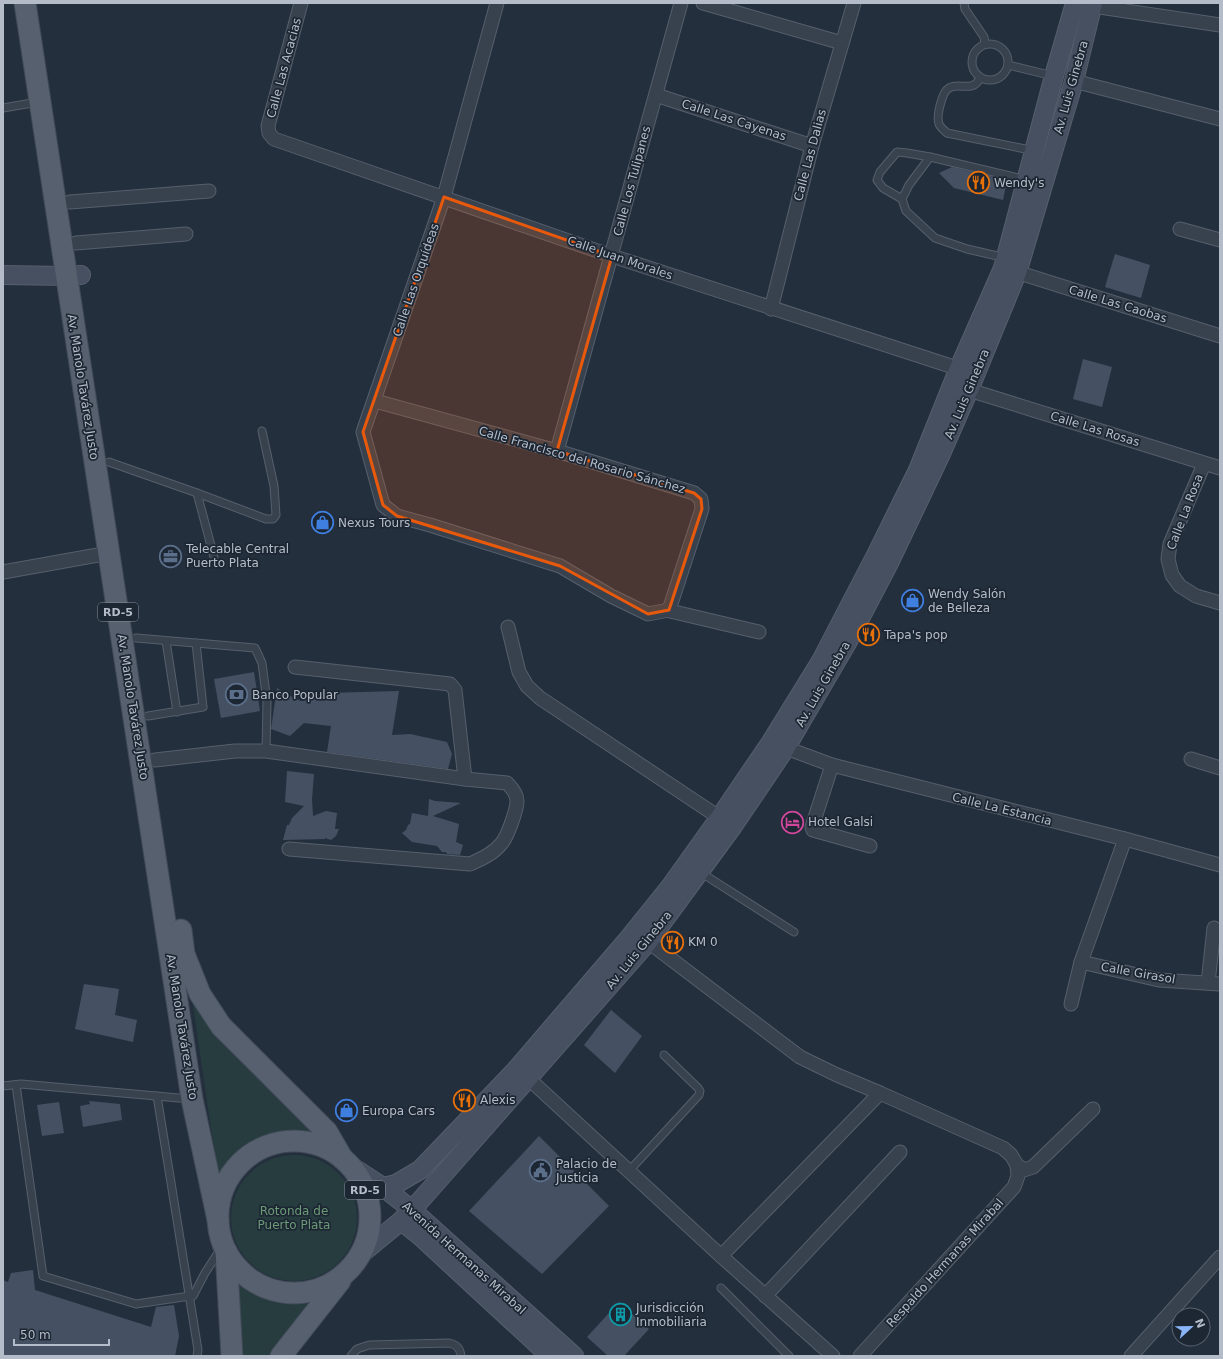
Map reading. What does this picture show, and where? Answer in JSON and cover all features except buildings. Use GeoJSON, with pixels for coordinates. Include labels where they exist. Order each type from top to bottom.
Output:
{"type":"FeatureCollection","features":[{"type":"Feature","properties":{"kind":"main road","name":"Av. Manolo Tavárez Justo"},"geometry":{"type":"LineString","coordinates":[[25,3],[40,101],[109,462],[184,954],[200,994],[221,1026],[327,1132],[347,1162]]}},
{"type":"Feature","properties":{"kind":"main road","name":"Av. Manolo Tavárez Justo"},"geometry":{"type":"LineString","coordinates":[[39,3],[76,243],[74,275],[109,553],[192,1099],[218,1220]]}},
{"type":"Feature","properties":{"kind":"main road","name":"RD-5"},"geometry":{"type":"LineString","coordinates":[[232,1356],[225,1248],[218,1220],[221,1195],[232,1173],[250,1155],[272,1144],[296,1141],[321,1146],[347,1162],[364,1185],[370,1208],[369,1231],[362,1253],[354,1265],[344,1275],[281,1356]]}},
{"type":"Feature","properties":{"kind":"main road","name":"RD-5"},"geometry":{"type":"LineString","coordinates":[[225,1248],[239,1270],[258,1284],[279,1292],[302,1293],[310,1291],[324,1287],[344,1275]]}},
{"type":"Feature","properties":{"kind":"street","name":"Calle Las Acacias"},"geometry":{"type":"LineString","coordinates":[[269,133],[268,126],[301,3]]}},
{"type":"Feature","properties":{"kind":"street","name":"Calle Las Orquídeas"},"geometry":{"type":"LineString","coordinates":[[497,3],[444,197],[363,432],[383,506],[397,516],[560,566],[611,596],[648,614],[669,610]]}},
{"type":"Feature","properties":{"kind":"street","name":"Calle Los Tulipanes"},"geometry":{"type":"LineString","coordinates":[[557,451],[682,3]]}},
{"type":"Feature","properties":{"kind":"street"},"geometry":{"type":"LineString","coordinates":[[702,3],[842,43]]}},
{"type":"Feature","properties":{"kind":"street","name":"Calle Las Dalias"},"geometry":{"type":"LineString","coordinates":[[772,309],[812,146],[854,3]]}},
{"type":"Feature","properties":{"kind":"street","name":"Av. Luis Ginebra"},"geometry":{"type":"LineString","coordinates":[[778,745],[918,470],[959,368],[1008,266],[1027,180],[1075,3]]}},
{"type":"Feature","properties":{"kind":"street"},"geometry":{"type":"LineString","coordinates":[[1090,4],[1220,25]]}},
{"type":"Feature","properties":{"kind":"street","name":"Av. Luis Ginebra"},"geometry":{"type":"LineString","coordinates":[[383,1187],[396,1184],[420,1170],[641,937],[699,872],[726,822],[847,643],[890,561],[973,382],[1008,266],[1074,81],[1090,4]]}},
{"type":"Feature","properties":{"kind":"street"},"geometry":{"type":"LineString","coordinates":[[1074,81],[1220,120]]}},
{"type":"Feature","properties":{"kind":"street","name":"Calle Las Cayenas"},"geometry":{"type":"LineString","coordinates":[[656,95],[812,146]]}},
{"type":"Feature","properties":{"kind":"street","name":"Calle Juan Morales"},"geometry":{"type":"LineString","coordinates":[[269,133],[274,139],[612,256],[772,309],[959,368],[973,382]]}},
{"type":"Feature","properties":{"kind":"street"},"geometry":{"type":"LineString","coordinates":[[70,202],[209,191]]}},
{"type":"Feature","properties":{"kind":"street"},"geometry":{"type":"LineString","coordinates":[[1180,229],[1220,240]]}},
{"type":"Feature","properties":{"kind":"street"},"geometry":{"type":"LineString","coordinates":[[76,243],[186,234]]}},
{"type":"Feature","properties":{"kind":"street","name":"Calle Las Caobas"},"geometry":{"type":"LineString","coordinates":[[1008,266],[1220,336]]}},
{"type":"Feature","properties":{"kind":"street"},"geometry":{"type":"LineString","coordinates":[[3,275],[74,275]]}},
{"type":"Feature","properties":{"kind":"street","name":"Calle Las Rosas"},"geometry":{"type":"LineString","coordinates":[[973,382],[1204,464],[1220,468]]}},
{"type":"Feature","properties":{"kind":"street","name":"Calle Francisco del Rosario Sánchez"},"geometry":{"type":"LineString","coordinates":[[374,401],[557,451],[694,493],[701,499],[702,509],[669,610]]}},
{"type":"Feature","properties":{"kind":"street","name":"Calle La Rosa"},"geometry":{"type":"LineString","coordinates":[[1204,464],[1170,544],[1168,558],[1172,575],[1180,586],[1196,596],[1220,603]]}},
{"type":"Feature","properties":{"kind":"street"},"geometry":{"type":"LineString","coordinates":[[3,572],[109,553]]}},
{"type":"Feature","properties":{"kind":"street"},"geometry":{"type":"LineString","coordinates":[[669,610],[759,632]]}},
{"type":"Feature","properties":{"kind":"street"},"geometry":{"type":"LineString","coordinates":[[508,627],[519,672],[527,686],[540,698],[726,822]]}},
{"type":"Feature","properties":{"kind":"street"},"geometry":{"type":"LineString","coordinates":[[295,667],[450,684],[455,690],[465,779]]}},
{"type":"Feature","properties":{"kind":"street","name":"Calle La Estancia"},"geometry":{"type":"LineString","coordinates":[[778,745],[832,765],[1125,839],[1220,865]]}},
{"type":"Feature","properties":{"kind":"street"},"geometry":{"type":"LineString","coordinates":[[155,760],[236,751],[266,750],[465,779],[507,783],[512,787],[516,794],[517,802],[508,834],[501,844],[492,852],[470,864],[289,849]]}},
{"type":"Feature","properties":{"kind":"street"},"geometry":{"type":"LineString","coordinates":[[1191,759],[1220,768]]}},
{"type":"Feature","properties":{"kind":"street"},"geometry":{"type":"LineString","coordinates":[[832,765],[812,828],[813,830],[870,846]]}},
{"type":"Feature","properties":{"kind":"street","name":"Av. Luis Ginebra"},"geometry":{"type":"LineString","coordinates":[[362,1253],[406,1215],[528,1078],[641,937],[670,887],[726,822]]}},
{"type":"Feature","properties":{"kind":"street"},"geometry":{"type":"LineString","coordinates":[[1071,1004],[1081,962],[1125,839]]}},
{"type":"Feature","properties":{"kind":"street"},"geometry":{"type":"LineString","coordinates":[[1214,928],[1214,983]]}},
{"type":"Feature","properties":{"kind":"street"},"geometry":{"type":"LineString","coordinates":[[641,937],[800,1057],[837,1075],[1002,1148],[1011,1155],[1017,1165],[1024,1170],[1033,1167],[1093,1109]]}},
{"type":"Feature","properties":{"kind":"street","name":"Calle Girasol"},"geometry":{"type":"LineString","coordinates":[[1081,962],[1158,980],[1214,983]]}},
{"type":"Feature","properties":{"kind":"street"},"geometry":{"type":"LineString","coordinates":[[528,1078],[721,1256],[833,1356]]}},
{"type":"Feature","properties":{"kind":"street"},"geometry":{"type":"LineString","coordinates":[[721,1256],[880,1093]]}},
{"type":"Feature","properties":{"kind":"street"},"geometry":{"type":"LineString","coordinates":[[765,1296],[900,1152]]}},
{"type":"Feature","properties":{"kind":"street","name":"Avenida Hermanas Mirabal"},"geometry":{"type":"LineString","coordinates":[[347,1162],[383,1187],[406,1215],[420,1236],[550,1356]]}},
{"type":"Feature","properties":{"kind":"street","name":"Respaldo Hermanas Mirabal"},"geometry":{"type":"LineString","coordinates":[[860,1356],[1014,1187],[1018,1176],[1017,1165]]}},
{"type":"Feature","properties":{"kind":"street","name":"Avenida Hermanas Mirabal"},"geometry":{"type":"LineString","coordinates":[[406,1215],[574,1356]]}},
{"type":"Feature","properties":{"kind":"street"},"geometry":{"type":"LineString","coordinates":[[1131,1356],[1220,1257]]}},
{"type":"Feature","properties":{"kind":"lane"},"geometry":{"type":"LineString","coordinates":[[964,3],[965,8],[984,37],[985,44]]}},
{"type":"Feature","properties":{"kind":"lane"},"geometry":{"type":"LineString","coordinates":[[985,44],[993,44],[1000,46],[1005,51],[1008,58],[1008,65],[1006,72],[1001,77],[994,80],[987,80],[980,78],[975,73],[972,66],[972,59],[974,52],[979,47],[985,44]]}},
{"type":"Feature","properties":{"kind":"lane"},"geometry":{"type":"LineString","coordinates":[[1008,65],[1054,76]]}},
{"type":"Feature","properties":{"kind":"lane"},"geometry":{"type":"LineString","coordinates":[[980,78],[978,83],[973,86],[950,88],[944,93],[938,116],[939,124],[947,133],[1035,151]]}},
{"type":"Feature","properties":{"kind":"lane"},"geometry":{"type":"LineString","coordinates":[[3,108],[40,101]]}},
{"type":"Feature","properties":{"kind":"lane"},"geometry":{"type":"LineString","coordinates":[[1008,266],[935,238],[906,211],[902,199],[883,188],[877,180],[880,172],[897,152],[907,152],[1027,180]]}},
{"type":"Feature","properties":{"kind":"lane"},"geometry":{"type":"LineString","coordinates":[[902,199],[930,157]]}},
{"type":"Feature","properties":{"kind":"lane"},"geometry":{"type":"LineString","coordinates":[[109,462],[198,493],[266,519],[273,519],[276,514],[274,486],[262,431]]}},
{"type":"Feature","properties":{"kind":"lane"},"geometry":{"type":"LineString","coordinates":[[198,493],[214,557]]}},
{"type":"Feature","properties":{"kind":"lane"},"geometry":{"type":"LineString","coordinates":[[136,638],[255,648],[262,663],[266,694],[266,750]]}},
{"type":"Feature","properties":{"kind":"lane"},"geometry":{"type":"LineString","coordinates":[[166,641],[177,712]]}},
{"type":"Feature","properties":{"kind":"lane"},"geometry":{"type":"LineString","coordinates":[[148,716],[204,708],[196,643]]}},
{"type":"Feature","properties":{"kind":"lane"},"geometry":{"type":"LineString","coordinates":[[699,872],[794,932]]}},
{"type":"Feature","properties":{"kind":"lane"},"geometry":{"type":"LineString","coordinates":[[629,1171],[699,1095],[700,1091],[698,1088],[664,1055]]}},
{"type":"Feature","properties":{"kind":"lane"},"geometry":{"type":"LineString","coordinates":[[3,1086],[22,1084],[192,1099]]}},
{"type":"Feature","properties":{"kind":"lane"},"geometry":{"type":"LineString","coordinates":[[16,1085],[43,1276],[136,1304],[193,1296],[205,1273],[225,1248]]}},
{"type":"Feature","properties":{"kind":"lane"},"geometry":{"type":"LineString","coordinates":[[157,1096],[190,1296],[198,1350],[197,1356]]}},
{"type":"Feature","properties":{"kind":"lane"},"geometry":{"type":"LineString","coordinates":[[721,1288],[789,1356]]}},
{"type":"Feature","properties":{"kind":"lane"},"geometry":{"type":"LineString","coordinates":[[351,1356],[357,1349],[369,1345],[449,1343],[455,1345],[460,1351],[461,1356]]}},
{"type":"Feature","properties":{"kind":"highlighted area"},"geometry":{"type":"Polygon","coordinates":[[[444,197],[612,256],[557,451],[694,493],[701,499],[702,509],[669,610],[648,614],[560,566],[397,516],[383,505],[363,432],[444,197]]]}},
{"type":"Feature","properties":{"kind":"green space"},"geometry":{"type":"Polygon","coordinates":[[[192,998],[321,1135],[287,1132],[260,1140],[239,1154],[218,1176],[192,998]]]}},
{"type":"Feature","properties":{"kind":"green space","name":"Rotonda de Puerto Plata"},"geometry":{"type":"Polygon","coordinates":[[[294,1155],[318,1160],[329,1166],[342,1178],[352,1194],[357,1218],[352,1242],[346,1253],[334,1266],[318,1276],[294,1281],[270,1276],[259,1270],[246,1258],[236,1242],[231,1218],[236,1194],[242,1183],[254,1170],[270,1160],[294,1155]]]}},
{"type":"Feature","properties":{"kind":"green space"},"geometry":{"type":"Polygon","coordinates":[[[233,1278],[245,1288],[273,1301],[295,1303],[314,1299],[272,1356],[242,1356],[233,1278]]]}},
{"type":"Feature","properties":{"kind":"place","name":"Wendy's"},"geometry":{"type":"Point","coordinates":[978,183]}},
{"type":"Feature","properties":{"kind":"place","name":"Nexus Tours"},"geometry":{"type":"Point","coordinates":[323,523]}},
{"type":"Feature","properties":{"kind":"place","name":"Telecable Central Puerto Plata"},"geometry":{"type":"Point","coordinates":[171,556]}},
{"type":"Feature","properties":{"kind":"place","name":"Wendy Salón de Belleza"},"geometry":{"type":"Point","coordinates":[913,601]}},
{"type":"Feature","properties":{"kind":"place","name":"Tapa's pop"},"geometry":{"type":"Point","coordinates":[868,635]}},
{"type":"Feature","properties":{"kind":"place","name":"Banco Popular"},"geometry":{"type":"Point","coordinates":[237,695]}},
{"type":"Feature","properties":{"kind":"place","name":"Hotel Galsi"},"geometry":{"type":"Point","coordinates":[792,822]}},
{"type":"Feature","properties":{"kind":"place","name":"KM 0"},"geometry":{"type":"Point","coordinates":[672,942]}},
{"type":"Feature","properties":{"kind":"place","name":"Alexis"},"geometry":{"type":"Point","coordinates":[465,1100]}},
{"type":"Feature","properties":{"kind":"place","name":"Europa Cars"},"geometry":{"type":"Point","coordinates":[347,1111]}},
{"type":"Feature","properties":{"kind":"place","name":"Palacio de Justicia"},"geometry":{"type":"Point","coordinates":[540,1171]}},
{"type":"Feature","properties":{"kind":"place","name":"Jurisdicción Inmobiliaria"},"geometry":{"type":"Point","coordinates":[620,1315]}}]}
